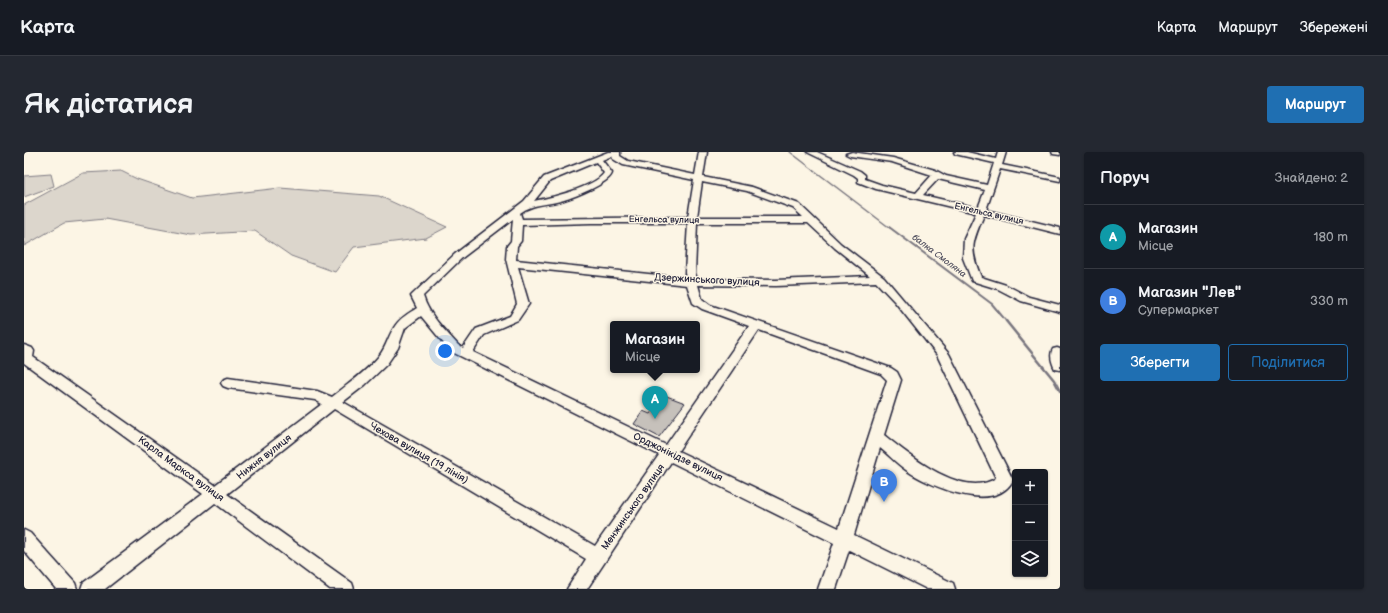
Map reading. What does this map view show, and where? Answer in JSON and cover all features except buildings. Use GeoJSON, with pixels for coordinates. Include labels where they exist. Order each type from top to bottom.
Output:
{"type":"FeatureCollection","features":[{"type":"Feature","properties":{"kind":"street"},"geometry":{"type":"LineString","coordinates":[[422,310],[417,296],[442,269],[517,218],[526,205],[544,186],[547,180],[616,152],[616,157],[626,163],[749,189],[796,206],[838,246],[880,279],[899,300],[943,354],[1004,480],[992,489],[969,490],[944,483],[912,466],[877,437]]}},
{"type":"Feature","properties":{"kind":"street"},"geometry":{"type":"LineString","coordinates":[[703,152],[693,220],[690,273],[697,301],[706,307],[892,375],[894,380],[877,437],[827,589]]}},
{"type":"Feature","properties":{"kind":"street","name":"Енгельса вулиця"},"geometry":{"type":"LineString","coordinates":[[810,152],[857,173],[862,176],[861,180],[864,182],[980,213],[1060,231]]}},
{"type":"Feature","properties":{"kind":"street"},"geometry":{"type":"LineString","coordinates":[[958,152],[997,164],[1060,179]]}},
{"type":"Feature","properties":{"kind":"street"},"geometry":{"type":"LineString","coordinates":[[1002,152],[969,239],[968,258],[976,279],[1002,287],[1025,299],[1060,309]]}},
{"type":"Feature","properties":{"kind":"street"},"geometry":{"type":"LineString","coordinates":[[1056,152],[1060,153]]}},
{"type":"Feature","properties":{"kind":"street"},"geometry":{"type":"LineString","coordinates":[[850,154],[893,160],[943,178],[989,188]]}},
{"type":"Feature","properties":{"kind":"street"},"geometry":{"type":"LineString","coordinates":[[526,205],[563,198],[601,181],[608,175],[608,173],[598,159]]}},
{"type":"Feature","properties":{"kind":"street"},"geometry":{"type":"LineString","coordinates":[[917,197],[938,175]]}},
{"type":"Feature","properties":{"kind":"street"},"geometry":{"type":"LineString","coordinates":[[466,354],[480,332],[514,318],[523,304],[523,298],[518,289],[512,262],[512,246],[516,241],[517,218]]}},
{"type":"Feature","properties":{"kind":"street","name":"Енгельса вулиця"},"geometry":{"type":"LineString","coordinates":[[517,218],[810,220]]}},
{"type":"Feature","properties":{"kind":"street","name":"Дзержинського вулиця"},"geometry":{"type":"LineString","coordinates":[[512,262],[692,281],[776,283],[880,279]]}},
{"type":"Feature","properties":{"kind":"street","name":"Орджонікідзе вулиця"},"geometry":{"type":"LineString","coordinates":[[422,310],[454,348],[946,589]]}},
{"type":"Feature","properties":{"kind":"street","name":"Нижня вулиця"},"geometry":{"type":"LineString","coordinates":[[90,589],[334,403],[382,361],[392,348],[400,327],[409,318],[422,310]]}},
{"type":"Feature","properties":{"kind":"street","name":"Менжинського вулиця"},"geometry":{"type":"LineString","coordinates":[[576,589],[756,325]]}},
{"type":"Feature","properties":{"kind":"street","name":"Карла Маркса вулиця"},"geometry":{"type":"LineString","coordinates":[[24,349],[28,351],[26,358],[345,589]]}},
{"type":"Feature","properties":{"kind":"street"},"geometry":{"type":"LineString","coordinates":[[1057,352],[1058,363],[1060,366]]}},
{"type":"Feature","properties":{"kind":"street","name":"Чехова вулиця (19 лiнiя)"},"geometry":{"type":"LineString","coordinates":[[228,383],[317,396],[334,403],[598,557]]}},
{"type":"Feature","properties":{"kind":"street"},"geometry":{"type":"LineString","coordinates":[[24,538],[68,589]]}},
{"type":"Feature","properties":{"kind":"shaded area"},"geometry":{"type":"Polygon","coordinates":[[[121,171],[137,179],[192,198],[280,188],[379,196],[447,227],[426,238],[354,247],[335,272],[291,256],[255,231],[191,235],[105,219],[64,223],[24,246],[24,205],[83,173],[121,171]]]}},
{"type":"Feature","properties":{"kind":"shaded area"},"geometry":{"type":"Polygon","coordinates":[[[51,174],[54,186],[24,197],[24,176],[51,174]]]}},
{"type":"Feature","properties":{"kind":"waterway","name":"балка Смоляна"},"geometry":{"type":"LineString","coordinates":[[790,152],[890,228]]}},
{"type":"Feature","properties":{"kind":"waterway","name":"балка Смоляна"},"geometry":{"type":"LineString","coordinates":[[889,227],[992,304],[1007,322]]}},
{"type":"Feature","properties":{"kind":"waterway","name":"балка Смоляна"},"geometry":{"type":"LineString","coordinates":[[1006,321],[1054,380],[1060,391]]}},
{"type":"Feature","properties":{"kind":"place","name":"Магазин"},"geometry":{"type":"Point","coordinates":[655,419]}},
{"type":"Feature","properties":{"kind":"place","name":"Магазин \"Лев\""},"geometry":{"type":"Point","coordinates":[884,502]}}]}
